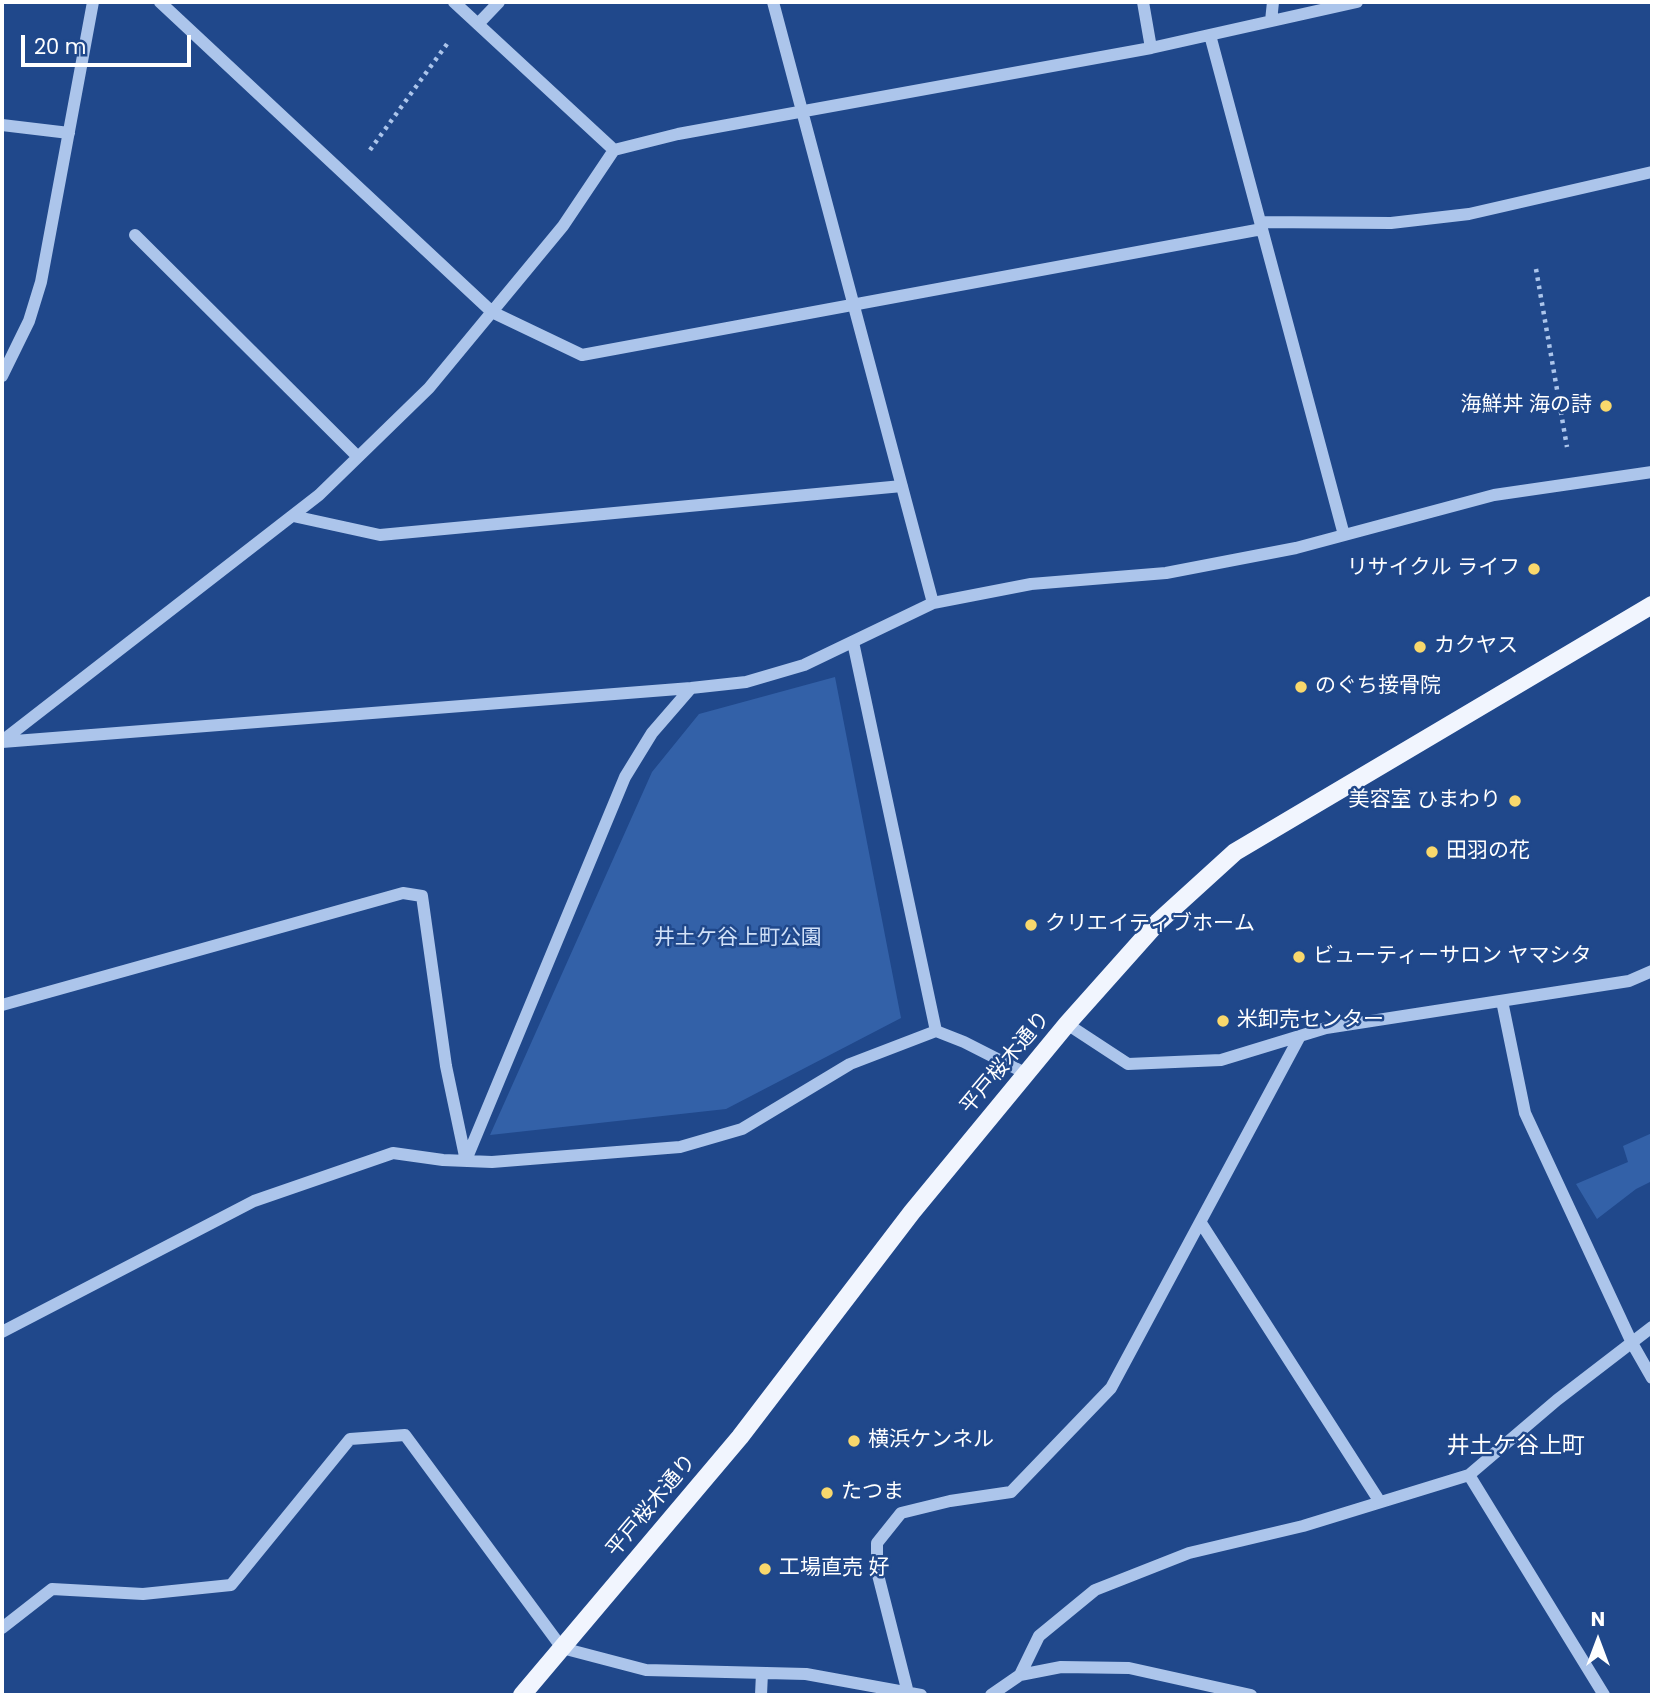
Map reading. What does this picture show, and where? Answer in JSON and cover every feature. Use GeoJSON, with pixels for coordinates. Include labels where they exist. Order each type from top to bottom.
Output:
{"type":"FeatureCollection","features":[{"type":"Feature","properties":{"kind":"main road","name":"平戸桜木通り"},"geometry":{"type":"LineString","coordinates":[[522,1695],[740,1437],[912,1212],[1068,1024],[1157,922],[1234,852],[1652,605]]}},
{"type":"Feature","properties":{"kind":"street"},"geometry":{"type":"LineString","coordinates":[[2,376],[29,321],[41,282],[93,2]]}},
{"type":"Feature","properties":{"kind":"street"},"geometry":{"type":"LineString","coordinates":[[160,2],[492,312],[582,355],[1261,225],[1391,223],[1469,214],[1652,172]]}},
{"type":"Feature","properties":{"kind":"street"},"geometry":{"type":"LineString","coordinates":[[454,2],[614,150]]}},
{"type":"Feature","properties":{"kind":"street"},"geometry":{"type":"LineString","coordinates":[[473,20],[499,2]]}},
{"type":"Feature","properties":{"kind":"street"},"geometry":{"type":"LineString","coordinates":[[773,2],[933,603]]}},
{"type":"Feature","properties":{"kind":"street"},"geometry":{"type":"LineString","coordinates":[[1143,2],[1151,48]]}},
{"type":"Feature","properties":{"kind":"street"},"geometry":{"type":"LineString","coordinates":[[1272,21],[1273,2]]}},
{"type":"Feature","properties":{"kind":"street"},"geometry":{"type":"LineString","coordinates":[[2,742],[319,495],[429,388],[563,226],[614,150],[678,134],[1151,48],[1357,2]]}},
{"type":"Feature","properties":{"kind":"street"},"geometry":{"type":"LineString","coordinates":[[1210,36],[1344,535]]}},
{"type":"Feature","properties":{"kind":"street"},"geometry":{"type":"LineString","coordinates":[[2,125],[69,133]]}},
{"type":"Feature","properties":{"kind":"street"},"geometry":{"type":"LineString","coordinates":[[135,235],[358,457]]}},
{"type":"Feature","properties":{"kind":"street"},"geometry":{"type":"LineString","coordinates":[[2,742],[746,682],[804,665],[933,603],[1031,584],[1166,573],[1296,548],[1494,495],[1652,472]]}},
{"type":"Feature","properties":{"kind":"street"},"geometry":{"type":"LineString","coordinates":[[293,516],[380,535],[902,486]]}},
{"type":"Feature","properties":{"kind":"street"},"geometry":{"type":"LineString","coordinates":[[853,642],[936,1031]]}},
{"type":"Feature","properties":{"kind":"street"},"geometry":{"type":"LineString","coordinates":[[466,1161],[625,777],[652,733],[691,688]]}},
{"type":"Feature","properties":{"kind":"street"},"geometry":{"type":"LineString","coordinates":[[2,1005],[403,893],[422,896],[446,1066],[466,1161]]}},
{"type":"Feature","properties":{"kind":"street"},"geometry":{"type":"LineString","coordinates":[[1068,1024],[1128,1064],[1222,1060],[1326,1028],[1629,981],[1652,971]]}},
{"type":"Feature","properties":{"kind":"street"},"geometry":{"type":"LineString","coordinates":[[1502,1001],[1525,1112],[1632,1343],[1652,1378]]}},
{"type":"Feature","properties":{"kind":"street"},"geometry":{"type":"LineString","coordinates":[[2,1332],[254,1201],[393,1153],[492,1162],[680,1147],[742,1129],[850,1064],[936,1031],[1027,1074]]}},
{"type":"Feature","properties":{"kind":"street"},"geometry":{"type":"LineString","coordinates":[[2,1628],[52,1588],[143,1594],[231,1585],[350,1439],[405,1435],[562,1648],[646,1670],[806,1674],[914,1694],[877,1571],[877,1543],[901,1513],[950,1501],[1011,1492],[1111,1388],[1300,1036]]}},
{"type":"Feature","properties":{"kind":"street"},"geometry":{"type":"LineString","coordinates":[[1201,1223],[1380,1502]]}},
{"type":"Feature","properties":{"kind":"street"},"geometry":{"type":"LineString","coordinates":[[1020,1675],[1039,1636],[1095,1590],[1189,1553],[1303,1525],[1469,1475],[1557,1400],[1652,1327]]}},
{"type":"Feature","properties":{"kind":"street"},"geometry":{"type":"LineString","coordinates":[[1469,1475],[1604,1695]]}},
{"type":"Feature","properties":{"kind":"street"},"geometry":{"type":"LineString","coordinates":[[991,1695],[1020,1675],[1060,1667],[1129,1668],[1251,1695]]}},
{"type":"Feature","properties":{"kind":"street"},"geometry":{"type":"LineString","coordinates":[[761,1695],[762,1673]]}},
{"type":"Feature","properties":{"kind":"path"},"geometry":{"type":"LineString","coordinates":[[350,178],[473,20]]}},
{"type":"Feature","properties":{"kind":"path"},"geometry":{"type":"LineString","coordinates":[[1536,269],[1573,482]]}},
{"type":"Feature","properties":{"kind":"green space","name":"井土ケ谷上町公園"},"geometry":{"type":"Polygon","coordinates":[[[835,677],[901,1018],[726,1109],[490,1135],[652,772],[699,714],[835,677]]]}},
{"type":"Feature","properties":{"kind":"green space"},"geometry":{"type":"Polygon","coordinates":[[[1652,1133],[1652,1181],[1636,1189],[1597,1219],[1576,1184],[1628,1162],[1623,1146],[1652,1133]]]}},
{"type":"Feature","properties":{"kind":"place","name":"海鮮丼 海の詩"},"geometry":{"type":"Point","coordinates":[1606,406]}},
{"type":"Feature","properties":{"kind":"place","name":"リサイクル ライフ"},"geometry":{"type":"Point","coordinates":[1534,569]}},
{"type":"Feature","properties":{"kind":"place","name":"カクヤス"},"geometry":{"type":"Point","coordinates":[1420,647]}},
{"type":"Feature","properties":{"kind":"place","name":"のぐち接骨院"},"geometry":{"type":"Point","coordinates":[1301,687]}},
{"type":"Feature","properties":{"kind":"place","name":"美容室 ひまわり"},"geometry":{"type":"Point","coordinates":[1515,801]}},
{"type":"Feature","properties":{"kind":"place","name":"田羽の花"},"geometry":{"type":"Point","coordinates":[1432,852]}},
{"type":"Feature","properties":{"kind":"place","name":"クリエイティブホーム"},"geometry":{"type":"Point","coordinates":[1031,925]}},
{"type":"Feature","properties":{"kind":"place","name":"ビューティーサロン ヤマシタ"},"geometry":{"type":"Point","coordinates":[1299,957]}},
{"type":"Feature","properties":{"kind":"place","name":"米卸売センター"},"geometry":{"type":"Point","coordinates":[1223,1021]}},
{"type":"Feature","properties":{"kind":"place","name":"横浜ケンネル"},"geometry":{"type":"Point","coordinates":[854,1441]}},
{"type":"Feature","properties":{"kind":"place","name":"たつま"},"geometry":{"type":"Point","coordinates":[827,1493]}},
{"type":"Feature","properties":{"kind":"place","name":"工場直売 好"},"geometry":{"type":"Point","coordinates":[765,1569]}},
{"type":"Feature","properties":{"kind":"district","name":"井土ケ谷上町"},"geometry":{"type":"Point","coordinates":[1516,1447]}}]}
